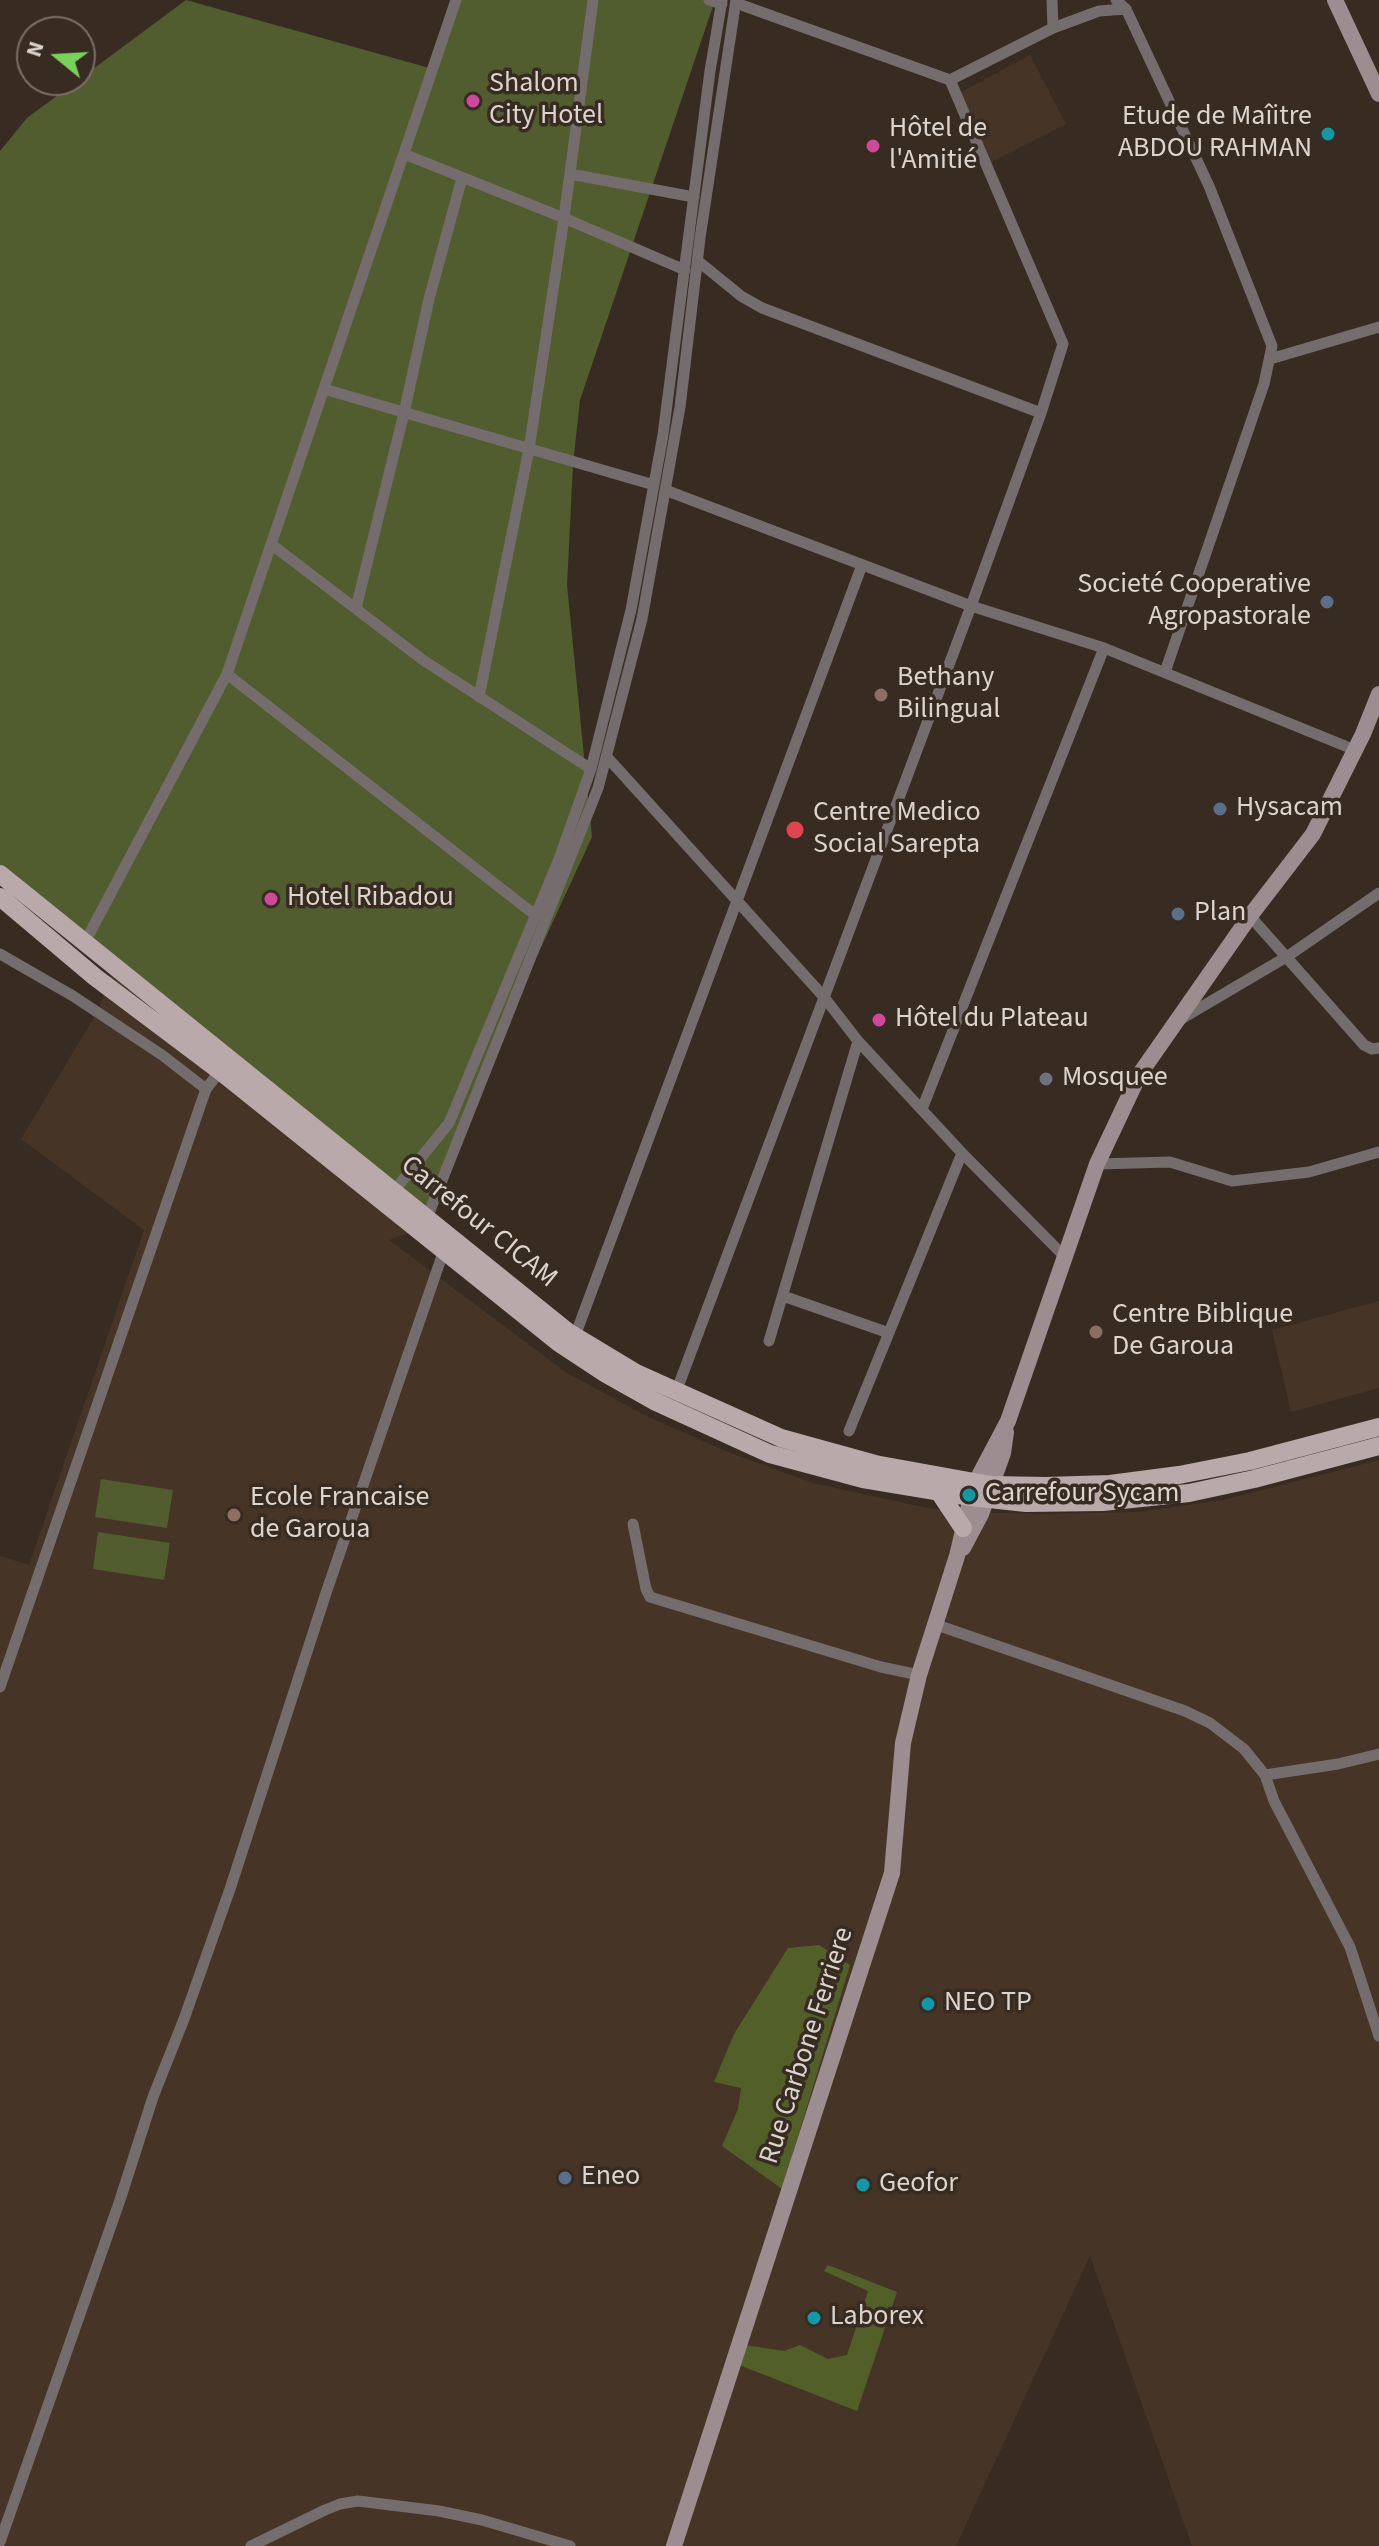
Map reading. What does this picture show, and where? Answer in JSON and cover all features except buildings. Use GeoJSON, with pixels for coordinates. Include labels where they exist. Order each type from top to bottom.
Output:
{"type":"FeatureCollection","features":[{"type":"Feature","properties":{"kind":"main road","name":"Carrefour CICAM"},"geometry":{"type":"LineString","coordinates":[[0,874],[575,1336],[636,1373],[781,1438],[981,1491]]}},
{"type":"Feature","properties":{"kind":"main road"},"geometry":{"type":"LineString","coordinates":[[0,897],[95,977],[220,1071],[559,1343],[654,1401],[770,1454],[863,1479],[939,1492],[981,1491],[1110,1484],[1179,1475],[1250,1461],[1379,1427]]}},
{"type":"Feature","properties":{"kind":"main road"},"geometry":{"type":"LineString","coordinates":[[981,1491],[1026,1503],[1103,1502],[1189,1493],[1379,1446]]}},
{"type":"Feature","properties":{"kind":"main road"},"geometry":{"type":"LineString","coordinates":[[939,1492],[963,1528]]}},
{"type":"Feature","properties":{"kind":"street"},"geometry":{"type":"LineString","coordinates":[[85,942],[227,674],[456,0]]}},
{"type":"Feature","properties":{"kind":"street"},"geometry":{"type":"LineString","coordinates":[[479,697],[529,449],[593,0]]}},
{"type":"Feature","properties":{"kind":"street"},"geometry":{"type":"LineString","coordinates":[[427,1218],[598,788],[642,619],[660,487],[663,435],[722,2],[709,0]]}},
{"type":"Feature","properties":{"kind":"street"},"geometry":{"type":"LineString","coordinates":[[1052,0],[1053,28]]}},
{"type":"Feature","properties":{"kind":"street"},"geometry":{"type":"LineString","coordinates":[[1116,0],[1126,9],[1209,186],[1272,346],[1165,672]]}},
{"type":"Feature","properties":{"kind":"street"},"geometry":{"type":"LineString","coordinates":[[1335,0],[1377,84]]}},
{"type":"Feature","properties":{"kind":"street"},"geometry":{"type":"LineString","coordinates":[[394,1191],[449,1123],[559,859],[591,769],[680,407],[736,2],[950,80],[1063,344],[971,606],[676,1392]]}},
{"type":"Feature","properties":{"kind":"street"},"geometry":{"type":"LineString","coordinates":[[950,80],[1053,28],[1099,11],[1126,9]]}},
{"type":"Feature","properties":{"kind":"street"},"geometry":{"type":"LineString","coordinates":[[404,154],[685,270]]}},
{"type":"Feature","properties":{"kind":"street"},"geometry":{"type":"LineString","coordinates":[[570,174],[694,197]]}},
{"type":"Feature","properties":{"kind":"street"},"geometry":{"type":"LineString","coordinates":[[356,608],[429,299],[462,178]]}},
{"type":"Feature","properties":{"kind":"street"},"geometry":{"type":"LineString","coordinates":[[698,261],[741,296],[762,308],[1041,413]]}},
{"type":"Feature","properties":{"kind":"street"},"geometry":{"type":"LineString","coordinates":[[1270,359],[1379,327]]}},
{"type":"Feature","properties":{"kind":"street"},"geometry":{"type":"LineString","coordinates":[[324,389],[660,487],[971,606],[1104,648],[1355,750]]}},
{"type":"Feature","properties":{"kind":"street"},"geometry":{"type":"LineString","coordinates":[[271,544],[423,660],[591,769]]}},
{"type":"Feature","properties":{"kind":"street"},"geometry":{"type":"LineString","coordinates":[[575,1336],[862,565]]}},
{"type":"Feature","properties":{"kind":"street"},"geometry":{"type":"LineString","coordinates":[[922,1109],[1104,648]]}},
{"type":"Feature","properties":{"kind":"street"},"geometry":{"type":"LineString","coordinates":[[227,674],[535,915]]}},
{"type":"Feature","properties":{"kind":"street"},"geometry":{"type":"LineString","coordinates":[[981,1491],[1003,1453],[1008,1421],[1097,1164],[1139,1075],[1250,916],[1313,834],[1355,750],[1371,734],[1379,694]]}},
{"type":"Feature","properties":{"kind":"street"},"geometry":{"type":"LineString","coordinates":[[607,757],[824,997],[858,1041],[1064,1256]]}},
{"type":"Feature","properties":{"kind":"street"},"geometry":{"type":"LineString","coordinates":[[1174,1023],[1288,956],[1379,893]]}},
{"type":"Feature","properties":{"kind":"street"},"geometry":{"type":"LineString","coordinates":[[1250,916],[1364,1045],[1379,1048]]}},
{"type":"Feature","properties":{"kind":"street"},"geometry":{"type":"LineString","coordinates":[[0,954],[73,996],[162,1055],[206,1089]]}},
{"type":"Feature","properties":{"kind":"street"},"geometry":{"type":"LineString","coordinates":[[769,1341],[858,1041]]}},
{"type":"Feature","properties":{"kind":"street"},"geometry":{"type":"LineString","coordinates":[[0,1687],[206,1089],[220,1071]]}},
{"type":"Feature","properties":{"kind":"street"},"geometry":{"type":"LineString","coordinates":[[1097,1164],[1170,1162],[1232,1181],[1309,1172],[1379,1152]]}},
{"type":"Feature","properties":{"kind":"street"},"geometry":{"type":"LineString","coordinates":[[849,1431],[962,1153]]}},
{"type":"Feature","properties":{"kind":"street"},"geometry":{"type":"LineString","coordinates":[[0,2542],[153,2097],[225,1903],[327,1590],[444,1250]]}},
{"type":"Feature","properties":{"kind":"street"},"geometry":{"type":"LineString","coordinates":[[783,1296],[889,1333]]}},
{"type":"Feature","properties":{"kind":"street","name":"Rue Carbone Ferriere"},"geometry":{"type":"LineString","coordinates":[[674,2546],[892,1873],[903,1743],[919,1675],[937,1625],[963,1528],[981,1491]]}},
{"type":"Feature","properties":{"kind":"street","name":"Rue Carbone Ferriere"},"geometry":{"type":"LineString","coordinates":[[957,1556],[976,1525],[981,1491]]}},
{"type":"Feature","properties":{"kind":"street"},"geometry":{"type":"LineString","coordinates":[[633,1524],[650,1597],[881,1667],[919,1675]]}},
{"type":"Feature","properties":{"kind":"street"},"geometry":{"type":"LineString","coordinates":[[937,1625],[1185,1711],[1230,1737],[1265,1775],[1274,1801],[1350,1947],[1379,2036]]}},
{"type":"Feature","properties":{"kind":"street"},"geometry":{"type":"LineString","coordinates":[[1265,1775],[1338,1764],[1379,1754]]}},
{"type":"Feature","properties":{"kind":"street"},"geometry":{"type":"LineString","coordinates":[[251,2546],[325,2510],[358,2501],[427,2509],[482,2520],[570,2546]]}},
{"type":"Feature","properties":{"kind":"shaded area"},"geometry":{"type":"Polygon","coordinates":[[[1030,55],[1066,124],[985,165],[956,95],[1030,55]]]}},
{"type":"Feature","properties":{"kind":"shaded area"},"geometry":{"type":"Polygon","coordinates":[[[112,971],[430,1225],[389,1240],[567,1373],[648,1417],[733,1454],[813,1483],[927,1508],[957,1512],[1044,1514],[1137,1512],[1223,1500],[1379,1460],[1379,2546],[1192,2546],[1090,2256],[956,2546],[0,2546],[0,1556],[29,1565],[144,1230],[21,1139],[99,1009],[112,971]]]}},
{"type":"Feature","properties":{"kind":"shaded area"},"geometry":{"type":"Polygon","coordinates":[[[1379,1301],[1379,1388],[1291,1412],[1272,1330],[1379,1301]]]}},
{"type":"Feature","properties":{"kind":"green space"},"geometry":{"type":"Polygon","coordinates":[[[186,0],[433,69],[460,0],[715,0],[580,400],[573,464],[567,585],[592,837],[501,1034],[430,1225],[0,880],[0,151],[27,118],[57,96],[96,96],[96,67],[186,0]]]}},
{"type":"Feature","properties":{"kind":"green space"},"geometry":{"type":"Polygon","coordinates":[[[101,1479],[173,1490],[167,1528],[95,1517],[101,1479]]]}},
{"type":"Feature","properties":{"kind":"green space"},"geometry":{"type":"Polygon","coordinates":[[[98,1532],[170,1543],[164,1580],[93,1569],[98,1532]]]}},
{"type":"Feature","properties":{"kind":"green space"},"geometry":{"type":"Polygon","coordinates":[[[819,1945],[850,1965],[782,2189],[722,2146],[738,2109],[741,2088],[714,2082],[734,2034],[788,1948],[819,1945]]]}},
{"type":"Feature","properties":{"kind":"green space"},"geometry":{"type":"Polygon","coordinates":[[[828,2265],[897,2292],[857,2411],[739,2365],[745,2345],[784,2351],[800,2345],[828,2359],[847,2355],[868,2291],[824,2271],[828,2265]]]}},
{"type":"Feature","properties":{"kind":"place","name":"Shalom City Hotel"},"geometry":{"type":"Point","coordinates":[473,101]}},
{"type":"Feature","properties":{"kind":"place","name":"Etude de Maîitre ABDOU RAHMAN"},"geometry":{"type":"Point","coordinates":[1328,134]}},
{"type":"Feature","properties":{"kind":"place","name":"Hôtel de l'Amitié"},"geometry":{"type":"Point","coordinates":[873,146]}},
{"type":"Feature","properties":{"kind":"place","name":"Societé Cooperative Agropastorale"},"geometry":{"type":"Point","coordinates":[1327,602]}},
{"type":"Feature","properties":{"kind":"place","name":"Bethany Bilingual"},"geometry":{"type":"Point","coordinates":[881,695]}},
{"type":"Feature","properties":{"kind":"place","name":"Hysacam"},"geometry":{"type":"Point","coordinates":[1220,809]}},
{"type":"Feature","properties":{"kind":"place","name":"Centre Medico Social Sarepta"},"geometry":{"type":"Point","coordinates":[795,830]}},
{"type":"Feature","properties":{"kind":"place","name":"Hotel Ribadou"},"geometry":{"type":"Point","coordinates":[271,899]}},
{"type":"Feature","properties":{"kind":"place","name":"Plan"},"geometry":{"type":"Point","coordinates":[1178,914]}},
{"type":"Feature","properties":{"kind":"place","name":"Hôtel du Plateau"},"geometry":{"type":"Point","coordinates":[879,1020]}},
{"type":"Feature","properties":{"kind":"place","name":"Mosquee"},"geometry":{"type":"Point","coordinates":[1046,1079]}},
{"type":"Feature","properties":{"kind":"place","name":"Centre Biblique De Garoua"},"geometry":{"type":"Point","coordinates":[1096,1332]}},
{"type":"Feature","properties":{"kind":"place","name":"Carrefour Sycam"},"geometry":{"type":"Point","coordinates":[969,1495]}},
{"type":"Feature","properties":{"kind":"place","name":"Ecole Francaise de Garoua"},"geometry":{"type":"Point","coordinates":[234,1515]}},
{"type":"Feature","properties":{"kind":"place","name":"NEO TP"},"geometry":{"type":"Point","coordinates":[928,2004]}},
{"type":"Feature","properties":{"kind":"place","name":"Eneo"},"geometry":{"type":"Point","coordinates":[565,2178]}},
{"type":"Feature","properties":{"kind":"place","name":"Geofor"},"geometry":{"type":"Point","coordinates":[863,2185]}},
{"type":"Feature","properties":{"kind":"place","name":"Laborex"},"geometry":{"type":"Point","coordinates":[814,2318]}}]}
